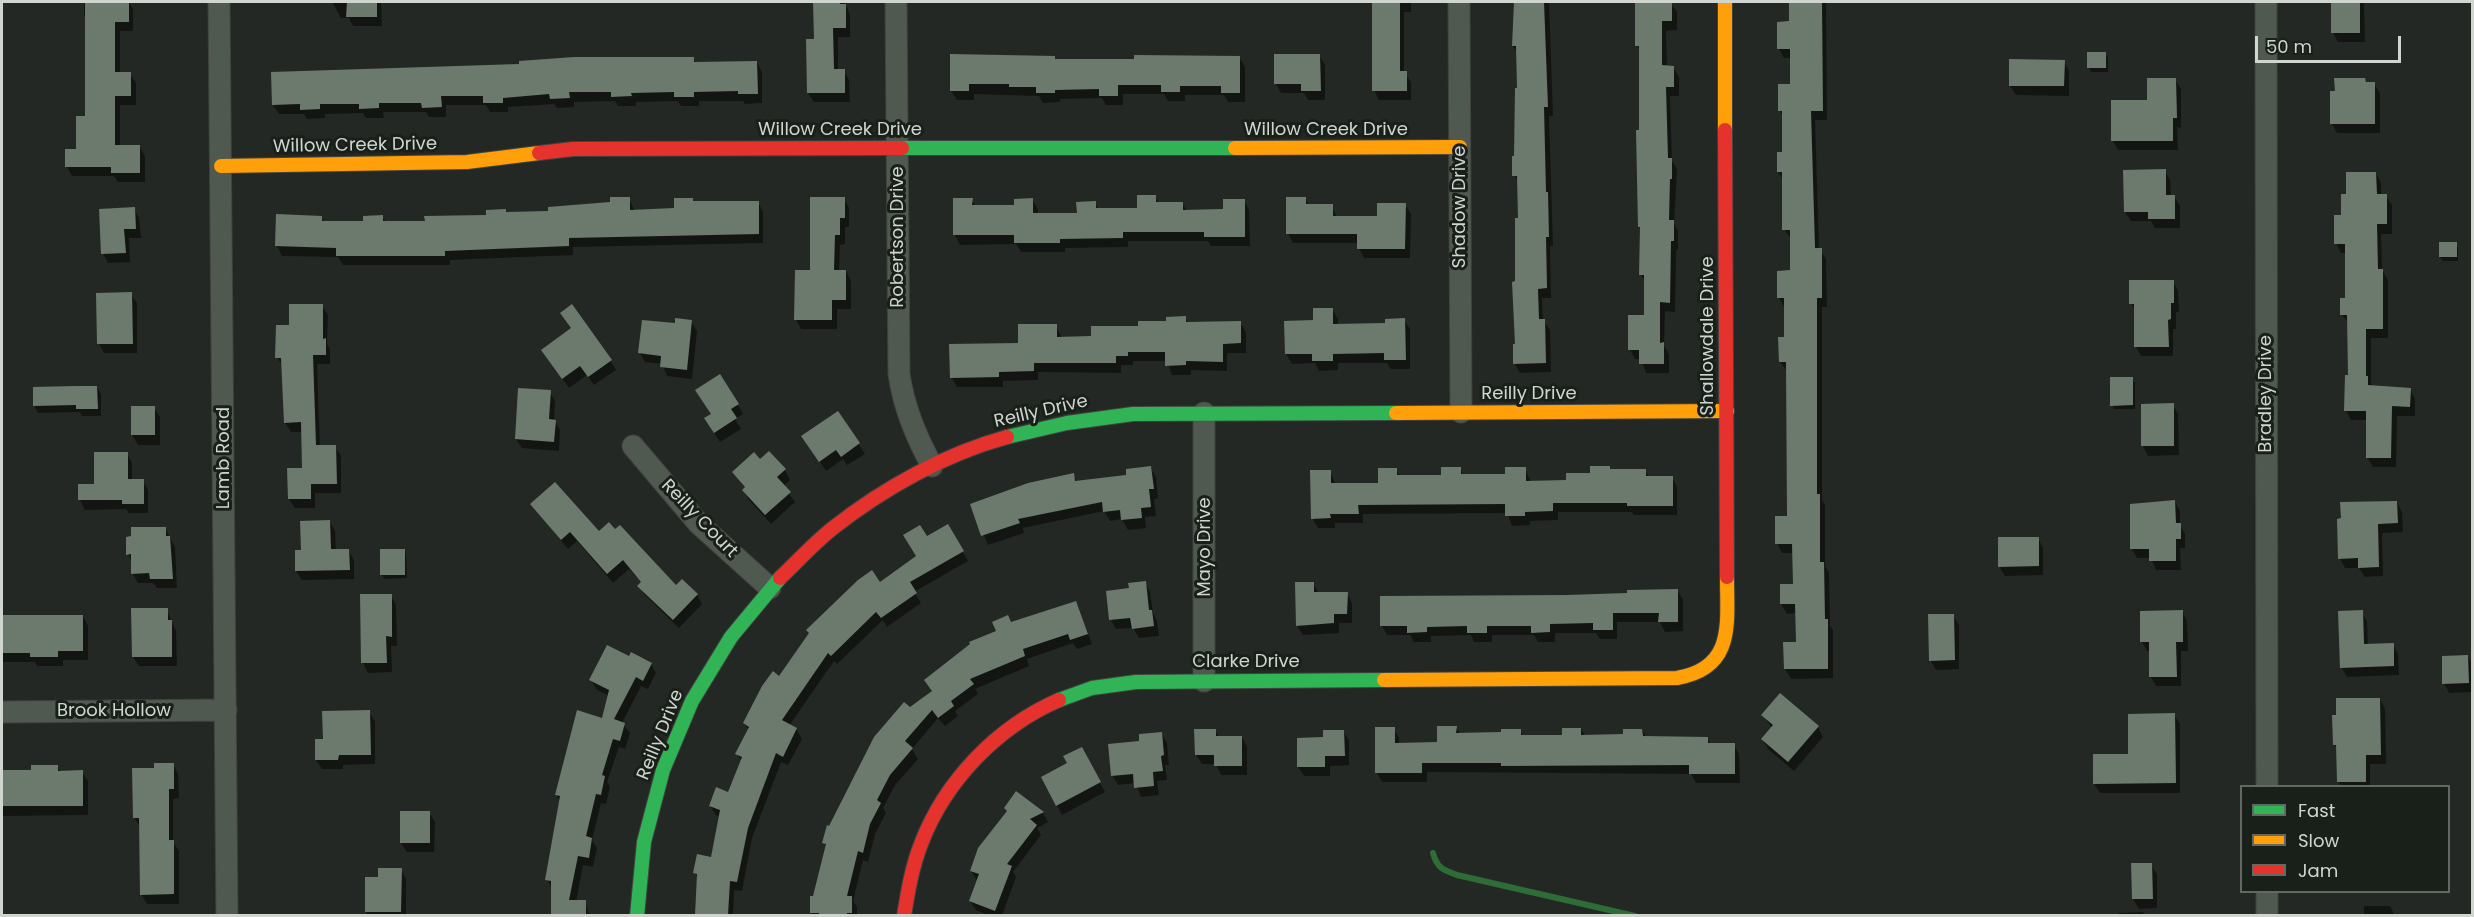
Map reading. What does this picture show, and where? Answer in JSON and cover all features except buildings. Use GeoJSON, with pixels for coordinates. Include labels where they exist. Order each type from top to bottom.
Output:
{"type":"FeatureCollection","features":[{"type":"Feature","properties":{"kind":"street","name":"Lamb Road"},"geometry":{"type":"LineString","coordinates":[[219,2],[227,915]]}},
{"type":"Feature","properties":{"kind":"street","name":"Robertson Drive"},"geometry":{"type":"LineString","coordinates":[[896,2],[899,374],[912,429],[932,466]]}},
{"type":"Feature","properties":{"kind":"street","name":"Shadow Drive"},"geometry":{"type":"LineString","coordinates":[[1459,2],[1461,412]]}},
{"type":"Feature","properties":{"kind":"street","name":"Shallowdale Drive"},"geometry":{"type":"LineString","coordinates":[[1712,666],[1722,650],[1727,624],[1725,2]]}},
{"type":"Feature","properties":{"kind":"street","name":"Bradley Drive"},"geometry":{"type":"LineString","coordinates":[[2266,2],[2267,785]]}},
{"type":"Feature","properties":{"kind":"street","name":"Willow Creek Drive"},"geometry":{"type":"LineString","coordinates":[[221,166],[467,162],[573,149],[1460,147]]}},
{"type":"Feature","properties":{"kind":"street","name":"Reilly Drive"},"geometry":{"type":"LineString","coordinates":[[637,915],[643,855],[649,823],[672,747],[686,714],[735,630],[770,588],[840,522],[932,466],[1011,435],[1055,424],[1133,414],[1727,411]]}},
{"type":"Feature","properties":{"kind":"street","name":"Mayo Drive"},"geometry":{"type":"LineString","coordinates":[[1204,413],[1204,681]]}},
{"type":"Feature","properties":{"kind":"street","name":"Reilly Court"},"geometry":{"type":"LineString","coordinates":[[633,446],[699,524],[770,588]]}},
{"type":"Feature","properties":{"kind":"street","name":"Clarke Drive"},"geometry":{"type":"LineString","coordinates":[[904,915],[914,861],[928,825],[960,776],[972,761],[995,740],[1029,716],[1078,692],[1136,681],[1677,678],[1700,673],[1712,666]]}},
{"type":"Feature","properties":{"kind":"street","name":"Brook Hollow"},"geometry":{"type":"LineString","coordinates":[[2,712],[226,710]]}},
{"type":"Feature","properties":{"kind":"street"},"geometry":{"type":"LineString","coordinates":[[2267,893],[2267,915]]}},
{"type":"Feature","properties":{"kind":"waterway"},"geometry":{"type":"LineString","coordinates":[[1433,853],[1441,868],[1457,875],[1635,916]]}},
{"type":"Feature","properties":{"kind":"traffic: fast"},"geometry":{"type":"LineString","coordinates":[[902,148],[1235,148]]}},
{"type":"Feature","properties":{"kind":"traffic: fast"},"geometry":{"type":"LineString","coordinates":[[1007,437],[1067,423],[1133,414],[1396,413]]}},
{"type":"Feature","properties":{"kind":"traffic: fast"},"geometry":{"type":"LineString","coordinates":[[637,916],[644,842],[663,770],[692,701],[731,637],[780,578]]}},
{"type":"Feature","properties":{"kind":"traffic: fast"},"geometry":{"type":"LineString","coordinates":[[1059,700],[1092,688],[1136,682],[1384,680]]}},
{"type":"Feature","properties":{"kind":"traffic: slow"},"geometry":{"type":"LineString","coordinates":[[1725,2],[1725,130]]}},
{"type":"Feature","properties":{"kind":"traffic: slow"},"geometry":{"type":"LineString","coordinates":[[1235,148],[1460,147]]}},
{"type":"Feature","properties":{"kind":"traffic: slow"},"geometry":{"type":"LineString","coordinates":[[221,166],[467,162],[539,153]]}},
{"type":"Feature","properties":{"kind":"traffic: slow"},"geometry":{"type":"LineString","coordinates":[[1396,413],[1727,411]]}},
{"type":"Feature","properties":{"kind":"traffic: slow"},"geometry":{"type":"LineString","coordinates":[[1384,680],[1677,678],[1696,673],[1709,665],[1718,654],[1724,641],[1727,577]]}},
{"type":"Feature","properties":{"kind":"traffic: jam"},"geometry":{"type":"LineString","coordinates":[[1725,130],[1727,577]]}},
{"type":"Feature","properties":{"kind":"traffic: jam"},"geometry":{"type":"LineString","coordinates":[[539,153],[573,149],[902,148]]}},
{"type":"Feature","properties":{"kind":"traffic: jam"},"geometry":{"type":"LineString","coordinates":[[780,578],[833,528],[873,499],[938,463],[1007,437]]}},
{"type":"Feature","properties":{"kind":"traffic: jam"},"geometry":{"type":"LineString","coordinates":[[904,916],[913,870],[921,844],[931,821],[959,778],[994,741],[1036,711],[1059,700]]}}]}
